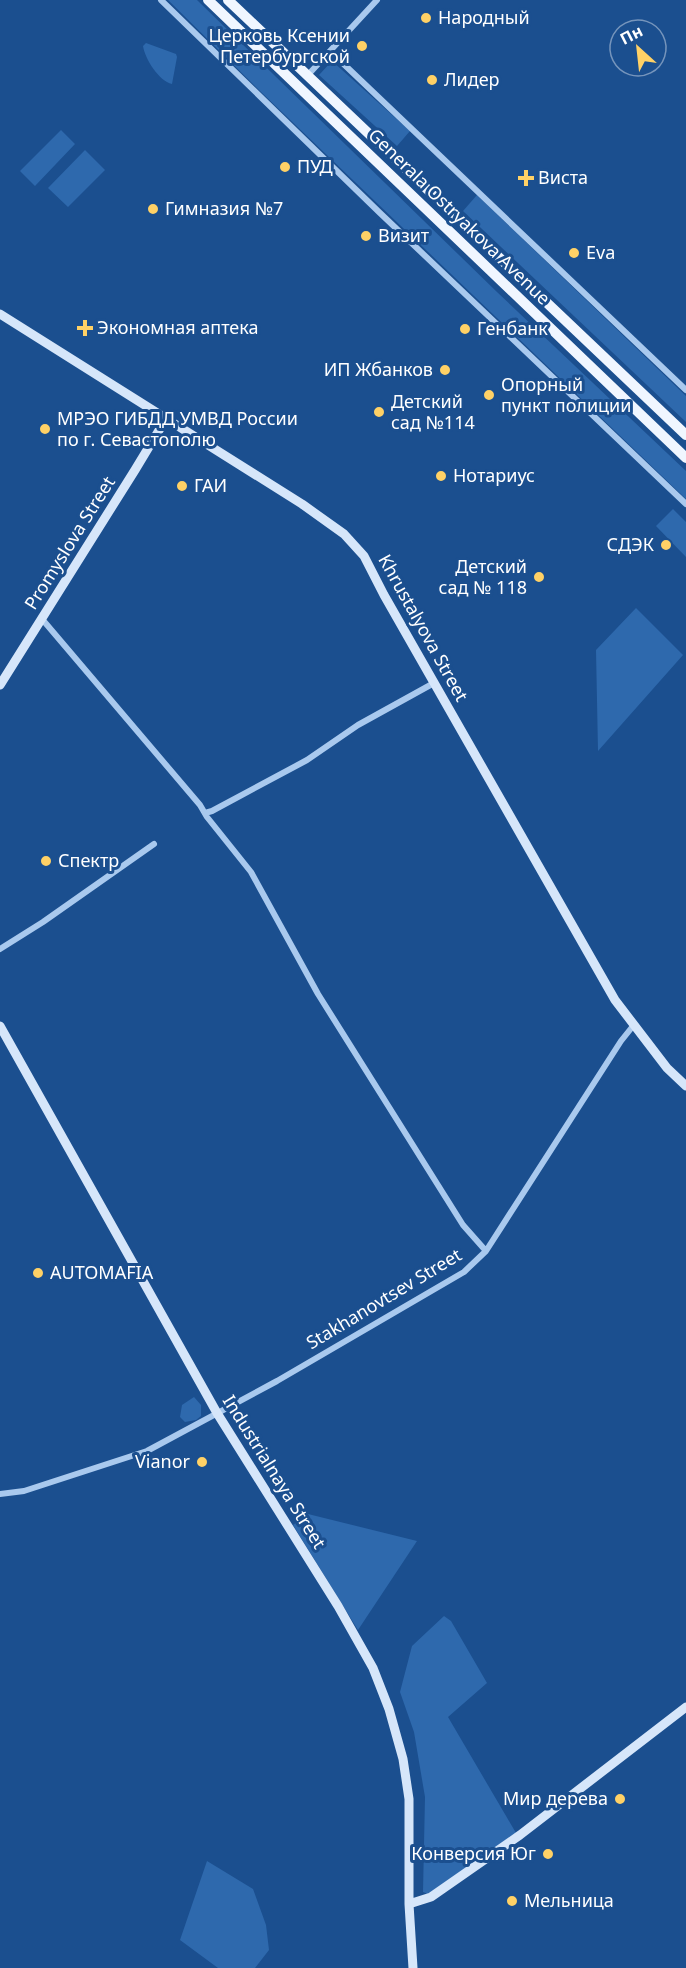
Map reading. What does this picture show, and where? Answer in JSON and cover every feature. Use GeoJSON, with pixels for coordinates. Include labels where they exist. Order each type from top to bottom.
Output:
{"type":"FeatureCollection","features":[{"type":"Feature","properties":{"kind":"main road","name":"Generala Ostryakova Avenue"},"geometry":{"type":"LineString","coordinates":[[208,0],[686,458]]}},
{"type":"Feature","properties":{"kind":"main road","name":"Generala Ostryakova Avenue"},"geometry":{"type":"LineString","coordinates":[[228,0],[686,435]]}},
{"type":"Feature","properties":{"kind":"main road","name":"Khrustalyova Street"},"geometry":{"type":"LineString","coordinates":[[0,314],[302,504],[344,534],[364,556],[434,684],[606,985],[633,1026],[667,1068],[686,1086]]}},
{"type":"Feature","properties":{"kind":"main road","name":"Promyslova Street"},"geometry":{"type":"LineString","coordinates":[[0,685],[161,427],[164,416]]}},
{"type":"Feature","properties":{"kind":"main road","name":"Industrialnaya Street"},"geometry":{"type":"LineString","coordinates":[[0,1026],[3,1040],[217,1413],[338,1606],[373,1668],[389,1709],[403,1759],[409,1799],[409,1904],[413,1968]]}},
{"type":"Feature","properties":{"kind":"main road"},"geometry":{"type":"LineString","coordinates":[[409,1904],[431,1897],[512,1840],[686,1707]]}},
{"type":"Feature","properties":{"kind":"street"},"geometry":{"type":"LineString","coordinates":[[160,0],[686,504]]}},
{"type":"Feature","properties":{"kind":"street"},"geometry":{"type":"LineString","coordinates":[[307,76],[377,0]]}},
{"type":"Feature","properties":{"kind":"street"},"geometry":{"type":"LineString","coordinates":[[331,52],[686,390]]}},
{"type":"Feature","properties":{"kind":"street"},"geometry":{"type":"LineString","coordinates":[[42,619],[200,805],[251,872],[318,994],[464,1225],[486,1251]]}},
{"type":"Feature","properties":{"kind":"street"},"geometry":{"type":"LineString","coordinates":[[205,813],[307,760],[358,725],[434,684]]}},
{"type":"Feature","properties":{"kind":"street"},"geometry":{"type":"LineString","coordinates":[[0,949],[43,922],[154,844]]}},
{"type":"Feature","properties":{"kind":"street","name":"Stakhanovtsev Street"},"geometry":{"type":"LineString","coordinates":[[0,1494],[24,1491],[147,1451],[277,1381],[464,1272],[486,1251],[621,1041],[633,1026]]}},
{"type":"Feature","properties":{"kind":"shaded area"},"geometry":{"type":"Polygon","coordinates":[[[168,0],[197,0],[497,292],[686,471],[686,499],[260,91],[168,0]]]}},
{"type":"Feature","properties":{"kind":"shaded area"},"geometry":{"type":"Polygon","coordinates":[[[146,43],[176,54],[172,84],[162,79],[150,63],[143,46],[146,43]]]}},
{"type":"Feature","properties":{"kind":"shaded area"},"geometry":{"type":"Polygon","coordinates":[[[332,61],[410,131],[397,146],[319,75],[332,61]]]}},
{"type":"Feature","properties":{"kind":"shaded area"},"geometry":{"type":"Polygon","coordinates":[[[61,130],[75,144],[35,186],[20,171],[61,130]]]}},
{"type":"Feature","properties":{"kind":"shaded area"},"geometry":{"type":"Polygon","coordinates":[[[85,150],[105,170],[68,207],[48,188],[85,150]]]}},
{"type":"Feature","properties":{"kind":"shaded area"},"geometry":{"type":"Polygon","coordinates":[[[477,195],[686,396],[686,422],[463,211],[477,195]]]}},
{"type":"Feature","properties":{"kind":"shaded area"},"geometry":{"type":"Polygon","coordinates":[[[673,509],[686,522],[686,557],[656,526],[673,509]]]}},
{"type":"Feature","properties":{"kind":"shaded area"},"geometry":{"type":"Polygon","coordinates":[[[636,608],[683,655],[598,751],[596,650],[636,608]]]}},
{"type":"Feature","properties":{"kind":"shaded area"},"geometry":{"type":"Polygon","coordinates":[[[194,1397],[201,1405],[201,1416],[196,1420],[185,1422],[180,1417],[182,1405],[194,1397]]]}},
{"type":"Feature","properties":{"kind":"shaded area"},"geometry":{"type":"Polygon","coordinates":[[[308,1514],[417,1541],[358,1630],[293,1525],[308,1514]]]}},
{"type":"Feature","properties":{"kind":"shaded area"},"geometry":{"type":"Polygon","coordinates":[[[444,1616],[451,1621],[487,1683],[448,1717],[516,1833],[430,1895],[423,1892],[425,1797],[414,1732],[400,1692],[412,1646],[444,1616]]]}},
{"type":"Feature","properties":{"kind":"shaded area"},"geometry":{"type":"Polygon","coordinates":[[[207,1861],[253,1889],[266,1925],[269,1950],[255,1968],[218,1968],[180,1940],[207,1861]]]}},
{"type":"Feature","properties":{"kind":"place","name":"Народный"},"geometry":{"type":"Point","coordinates":[426,18]}},
{"type":"Feature","properties":{"kind":"place","name":"Церковь Ксении Петербургской"},"geometry":{"type":"Point","coordinates":[362,46]}},
{"type":"Feature","properties":{"kind":"place","name":"Лидер"},"geometry":{"type":"Point","coordinates":[432,80]}},
{"type":"Feature","properties":{"kind":"place","name":"ПУД"},"geometry":{"type":"Point","coordinates":[285,167]}},
{"type":"Feature","properties":{"kind":"place","name":"Виста"},"geometry":{"type":"Point","coordinates":[526,178]}},
{"type":"Feature","properties":{"kind":"place","name":"Гимназия №7"},"geometry":{"type":"Point","coordinates":[153,209]}},
{"type":"Feature","properties":{"kind":"place","name":"Визит"},"geometry":{"type":"Point","coordinates":[366,236]}},
{"type":"Feature","properties":{"kind":"place","name":"Eva"},"geometry":{"type":"Point","coordinates":[574,253]}},
{"type":"Feature","properties":{"kind":"place","name":"Экономная аптека"},"geometry":{"type":"Point","coordinates":[85,328]}},
{"type":"Feature","properties":{"kind":"place","name":"Генбанк"},"geometry":{"type":"Point","coordinates":[465,329]}},
{"type":"Feature","properties":{"kind":"place","name":"ИП Жбанков"},"geometry":{"type":"Point","coordinates":[445,370]}},
{"type":"Feature","properties":{"kind":"place","name":"Опорный пункт полиции"},"geometry":{"type":"Point","coordinates":[489,395]}},
{"type":"Feature","properties":{"kind":"place","name":"Детский сад №114"},"geometry":{"type":"Point","coordinates":[379,412]}},
{"type":"Feature","properties":{"kind":"place","name":"МРЭО ГИБДД УМВД России по г. Севастополю"},"geometry":{"type":"Point","coordinates":[45,429]}},
{"type":"Feature","properties":{"kind":"place","name":"Нотариус"},"geometry":{"type":"Point","coordinates":[441,476]}},
{"type":"Feature","properties":{"kind":"place","name":"ГАИ"},"geometry":{"type":"Point","coordinates":[182,486]}},
{"type":"Feature","properties":{"kind":"place","name":"СДЭК"},"geometry":{"type":"Point","coordinates":[666,545]}},
{"type":"Feature","properties":{"kind":"place","name":"Детский сад № 118"},"geometry":{"type":"Point","coordinates":[539,577]}},
{"type":"Feature","properties":{"kind":"place","name":"Спектр"},"geometry":{"type":"Point","coordinates":[46,861]}},
{"type":"Feature","properties":{"kind":"place","name":"AUTOMAFIA"},"geometry":{"type":"Point","coordinates":[38,1273]}},
{"type":"Feature","properties":{"kind":"place","name":"Vianor"},"geometry":{"type":"Point","coordinates":[202,1462]}},
{"type":"Feature","properties":{"kind":"place","name":"Мир дерева"},"geometry":{"type":"Point","coordinates":[620,1799]}},
{"type":"Feature","properties":{"kind":"place","name":"Конверсия Юг"},"geometry":{"type":"Point","coordinates":[548,1854]}},
{"type":"Feature","properties":{"kind":"place","name":"Мельница"},"geometry":{"type":"Point","coordinates":[512,1901]}}]}
